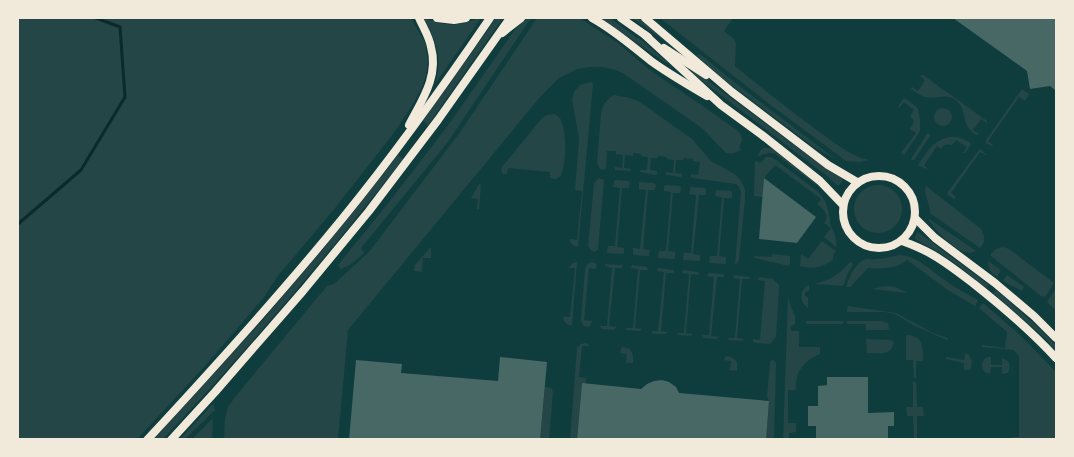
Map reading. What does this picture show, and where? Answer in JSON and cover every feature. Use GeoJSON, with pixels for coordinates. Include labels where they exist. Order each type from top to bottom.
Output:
{"type":"FeatureCollection","features":[{"type":"Feature","properties":{"kind":"main road"},"geometry":{"type":"LineString","coordinates":[[399,146],[429,86],[432,72],[432,48],[419,18]]}},
{"type":"Feature","properties":{"kind":"main road"},"geometry":{"type":"LineString","coordinates":[[437,18],[454,20],[466,18]]}},
{"type":"Feature","properties":{"kind":"main road"},"geometry":{"type":"LineString","coordinates":[[147,440],[194,390],[342,219],[399,146],[490,18]]}},
{"type":"Feature","properties":{"kind":"main road"},"geometry":{"type":"LineString","coordinates":[[171,440],[309,284],[369,211],[438,120],[510,18]]}},
{"type":"Feature","properties":{"kind":"main road"},"geometry":{"type":"LineString","coordinates":[[497,37],[521,18]]}},
{"type":"Feature","properties":{"kind":"main road"},"geometry":{"type":"LineString","coordinates":[[592,18],[617,34],[651,61],[721,105],[762,135],[820,181],[843,205]]}},
{"type":"Feature","properties":{"kind":"main road"},"geometry":{"type":"LineString","coordinates":[[621,18],[732,92]]}},
{"type":"Feature","properties":{"kind":"main road"},"geometry":{"type":"LineString","coordinates":[[644,18],[732,92],[828,165],[858,182]]}},
{"type":"Feature","properties":{"kind":"main road"},"geometry":{"type":"LineString","coordinates":[[645,35],[721,105]]}},
{"type":"Feature","properties":{"kind":"main road"},"geometry":{"type":"LineString","coordinates":[[890,176],[909,190],[914,199],[915,218],[911,230],[902,240],[894,245],[877,248],[858,242],[848,232],[843,220],[843,205],[848,191],[858,182],[867,177],[890,176]]}},
{"type":"Feature","properties":{"kind":"main road"},"geometry":{"type":"LineString","coordinates":[[915,218],[935,238],[996,283],[1056,338]]}},
{"type":"Feature","properties":{"kind":"main road"},"geometry":{"type":"LineString","coordinates":[[902,240],[934,255],[968,279],[1038,338],[1056,358]]}},
{"type":"Feature","properties":{"kind":"shaded area"},"geometry":{"type":"Polygon","coordinates":[[[18,18],[411,18],[425,43],[428,59],[426,76],[412,106],[393,134],[335,208],[277,277],[265,296],[204,367],[137,439],[18,439],[18,18]]]}},
{"type":"Feature","properties":{"kind":"shaded area"},"geometry":{"type":"Polygon","coordinates":[[[424,18],[439,23],[454,24],[481,18],[435,84],[438,75],[439,58],[432,35],[424,18]]]}},
{"type":"Feature","properties":{"kind":"shaded area"},"geometry":{"type":"Polygon","coordinates":[[[496,18],[503,18],[428,125],[423,121],[496,18]]]}},
{"type":"Feature","properties":{"kind":"shaded area"},"geometry":{"type":"Polygon","coordinates":[[[531,18],[448,142],[361,248],[364,253],[354,262],[341,269],[338,265],[449,124],[514,31],[522,22],[531,18]]]}},
{"type":"Feature","properties":{"kind":"shaded area"},"geometry":{"type":"Polygon","coordinates":[[[537,18],[581,19],[618,43],[657,75],[738,131],[742,137],[739,147],[741,150],[734,153],[726,153],[703,129],[623,73],[603,67],[590,67],[577,69],[559,78],[540,97],[348,330],[338,439],[224,439],[225,418],[228,407],[235,397],[327,286],[334,284],[369,252],[458,135],[537,18]]]}},
{"type":"Feature","properties":{"kind":"shaded area"},"geometry":{"type":"Polygon","coordinates":[[[600,18],[610,18],[639,38],[668,63],[666,63],[600,18]]]}},
{"type":"Feature","properties":{"kind":"shaded area"},"geometry":{"type":"Polygon","coordinates":[[[632,18],[640,18],[679,49],[680,52],[632,18]]]}},
{"type":"Feature","properties":{"kind":"shaded area"},"geometry":{"type":"Polygon","coordinates":[[[660,18],[733,18],[724,31],[736,43],[735,66],[788,109],[838,145],[856,156],[869,160],[860,162],[846,161],[772,106],[660,18]]]}},
{"type":"Feature","properties":{"kind":"shaded area"},"geometry":{"type":"Polygon","coordinates":[[[700,54],[838,161],[814,147],[722,78],[696,55],[700,54]]]}},
{"type":"Feature","properties":{"kind":"shaded area"},"geometry":{"type":"Polygon","coordinates":[[[692,71],[695,71],[843,179],[843,181],[838,186],[693,74],[692,71]]]}},
{"type":"Feature","properties":{"kind":"shaded area"},"geometry":{"type":"Polygon","coordinates":[[[921,75],[987,121],[987,123],[981,119],[973,130],[979,134],[976,135],[968,127],[960,105],[953,98],[925,97],[911,89],[912,87],[918,91],[925,80],[921,75]]]}},
{"type":"Feature","properties":{"kind":"shaded area"},"geometry":{"type":"Polygon","coordinates":[[[591,82],[593,84],[578,247],[572,244],[570,239],[577,240],[582,191],[575,190],[579,139],[572,99],[574,92],[580,85],[591,82]]]}},
{"type":"Feature","properties":{"kind":"shaded area"},"geometry":{"type":"Polygon","coordinates":[[[1022,89],[1029,94],[1025,101],[1019,97],[988,141],[993,145],[986,143],[986,140],[1022,89]]]}},
{"type":"Feature","properties":{"kind":"shaded area"},"geometry":{"type":"Polygon","coordinates":[[[614,95],[640,102],[692,139],[711,161],[736,175],[741,181],[745,190],[745,199],[739,260],[735,265],[741,192],[736,184],[691,177],[691,174],[698,175],[700,162],[693,161],[693,159],[684,158],[683,160],[676,160],[675,173],[682,174],[681,177],[666,175],[666,172],[673,173],[674,160],[667,159],[667,157],[658,156],[658,158],[651,158],[650,170],[657,171],[657,174],[640,172],[640,170],[647,170],[648,157],[633,153],[633,156],[625,155],[624,168],[631,169],[631,171],[615,170],[615,167],[622,168],[623,155],[616,154],[616,151],[607,151],[606,169],[599,168],[597,163],[601,114],[605,103],[614,95]]]}},
{"type":"Feature","properties":{"kind":"shaded area"},"geometry":{"type":"Polygon","coordinates":[[[904,98],[918,109],[920,131],[904,155],[901,153],[916,133],[910,129],[914,120],[910,116],[914,110],[904,102],[899,108],[898,106],[904,98]]]}},
{"type":"Feature","properties":{"kind":"shaded area"},"geometry":{"type":"Polygon","coordinates":[[[939,108],[947,108],[952,113],[950,124],[939,126],[934,121],[934,113],[939,108]]]}},
{"type":"Feature","properties":{"kind":"shaded area"},"geometry":{"type":"Polygon","coordinates":[[[554,114],[561,120],[565,135],[565,157],[561,176],[556,179],[550,178],[550,172],[508,168],[507,174],[503,174],[502,167],[542,118],[554,114]]]}},
{"type":"Feature","properties":{"kind":"shaded area"},"geometry":{"type":"Polygon","coordinates":[[[927,134],[930,136],[914,160],[911,160],[911,159],[927,134]]]}},
{"type":"Feature","properties":{"kind":"shaded area"},"geometry":{"type":"Polygon","coordinates":[[[949,137],[963,139],[971,145],[965,153],[963,153],[967,147],[956,140],[952,145],[945,145],[941,149],[937,146],[924,165],[926,169],[918,165],[934,144],[949,137]]]}},
{"type":"Feature","properties":{"kind":"shaded area"},"geometry":{"type":"Polygon","coordinates":[[[763,148],[772,148],[796,165],[822,189],[775,154],[769,153],[757,156],[763,148]]]}},
{"type":"Feature","properties":{"kind":"shaded area"},"geometry":{"type":"Polygon","coordinates":[[[980,149],[986,155],[980,152],[951,193],[956,197],[954,199],[947,193],[980,149]]]}},
{"type":"Feature","properties":{"kind":"shaded area"},"geometry":{"type":"Polygon","coordinates":[[[398,155],[403,159],[286,302],[163,439],[154,439],[261,322],[325,247],[398,155]]]}},
{"type":"Feature","properties":{"kind":"shaded area"},"geometry":{"type":"Polygon","coordinates":[[[766,157],[776,160],[822,196],[828,208],[830,224],[836,238],[836,247],[824,237],[831,228],[824,223],[827,217],[824,210],[817,204],[821,199],[775,165],[764,178],[763,197],[754,196],[755,161],[761,163],[766,157]]]}},
{"type":"Feature","properties":{"kind":"shaded area"},"geometry":{"type":"Polygon","coordinates":[[[599,178],[604,180],[598,249],[593,252],[588,246],[594,183],[599,178]]]}},
{"type":"Feature","properties":{"kind":"shaded area"},"geometry":{"type":"Polygon","coordinates":[[[615,180],[629,181],[630,183],[629,188],[622,188],[617,247],[624,248],[624,253],[622,254],[607,252],[608,246],[615,246],[620,188],[613,187],[615,180]]]}},
{"type":"Feature","properties":{"kind":"shaded area"},"geometry":{"type":"Polygon","coordinates":[[[640,182],[654,183],[656,185],[655,190],[648,190],[643,249],[650,250],[648,256],[633,254],[633,248],[640,249],[646,190],[639,189],[640,182]]]}},
{"type":"Feature","properties":{"kind":"shaded area"},"geometry":{"type":"Polygon","coordinates":[[[479,184],[481,185],[479,209],[477,209],[478,199],[471,198],[479,184]]]}},
{"type":"Feature","properties":{"kind":"shaded area"},"geometry":{"type":"Polygon","coordinates":[[[878,185],[887,187],[895,192],[900,200],[902,209],[900,218],[895,226],[887,231],[878,233],[869,231],[861,226],[856,218],[854,209],[856,200],[861,192],[869,187],[878,185]]]}},
{"type":"Feature","properties":{"kind":"shaded area"},"geometry":{"type":"Polygon","coordinates":[[[664,186],[680,186],[681,188],[680,193],[673,193],[668,251],[675,252],[675,258],[673,259],[659,258],[658,256],[659,251],[666,251],[671,192],[664,191],[664,186]]]}},
{"type":"Feature","properties":{"kind":"shaded area"},"geometry":{"type":"Polygon","coordinates":[[[926,186],[981,229],[984,239],[980,248],[931,214],[925,191],[926,186]]]}},
{"type":"Feature","properties":{"kind":"shaded area"},"geometry":{"type":"Polygon","coordinates":[[[691,187],[705,188],[706,190],[706,195],[699,195],[693,254],[700,255],[699,261],[683,259],[684,253],[691,253],[696,195],[689,194],[691,187]]]}},
{"type":"Feature","properties":{"kind":"shaded area"},"geometry":{"type":"Polygon","coordinates":[[[717,190],[732,192],[732,198],[724,198],[719,256],[726,257],[725,264],[710,263],[709,261],[710,256],[717,256],[722,197],[715,196],[717,190]]]}},
{"type":"Feature","properties":{"kind":"shaded area"},"geometry":{"type":"Polygon","coordinates":[[[928,218],[976,251],[964,252],[954,246],[938,232],[928,218]]]}},
{"type":"Feature","properties":{"kind":"shaded area"},"geometry":{"type":"Polygon","coordinates":[[[918,232],[989,285],[988,287],[986,288],[956,264],[915,239],[918,232]]]}},
{"type":"Feature","properties":{"kind":"shaded area"},"geometry":{"type":"Polygon","coordinates":[[[822,241],[836,251],[833,259],[818,267],[800,266],[801,254],[808,259],[822,241]]]}},
{"type":"Feature","properties":{"kind":"shaded area"},"geometry":{"type":"Polygon","coordinates":[[[1003,247],[1009,249],[1054,283],[1045,297],[1041,296],[991,256],[996,249],[1003,247]]]}},
{"type":"Feature","properties":{"kind":"shaded area"},"geometry":{"type":"Polygon","coordinates":[[[430,248],[431,258],[423,258],[422,272],[414,271],[415,265],[430,248]]]}},
{"type":"Feature","properties":{"kind":"shaded area"},"geometry":{"type":"Polygon","coordinates":[[[772,254],[790,256],[789,266],[755,258],[754,256],[772,257],[772,254]]]}},
{"type":"Feature","properties":{"kind":"shaded area"},"geometry":{"type":"Polygon","coordinates":[[[899,255],[918,260],[947,282],[978,300],[975,306],[948,290],[907,260],[894,267],[868,268],[850,287],[846,287],[854,270],[863,260],[899,255]]]}},
{"type":"Feature","properties":{"kind":"shaded area"},"geometry":{"type":"Polygon","coordinates":[[[988,261],[1001,270],[997,277],[990,270],[988,261]]]}},
{"type":"Feature","properties":{"kind":"shaded area"},"geometry":{"type":"Polygon","coordinates":[[[577,262],[571,326],[566,323],[563,317],[570,317],[575,268],[568,268],[577,262]]]}},
{"type":"Feature","properties":{"kind":"shaded area"},"geometry":{"type":"Polygon","coordinates":[[[591,262],[597,265],[596,269],[589,268],[584,320],[592,321],[590,326],[587,327],[581,321],[585,269],[587,264],[591,262]]]}},
{"type":"Feature","properties":{"kind":"shaded area"},"geometry":{"type":"Polygon","coordinates":[[[850,262],[853,264],[843,286],[815,284],[834,276],[850,262]]]}},
{"type":"Feature","properties":{"kind":"shaded area"},"geometry":{"type":"Polygon","coordinates":[[[605,264],[622,265],[622,268],[615,268],[609,326],[617,327],[614,330],[602,329],[600,326],[607,326],[612,268],[605,266],[605,264]]]}},
{"type":"Feature","properties":{"kind":"shaded area"},"geometry":{"type":"Polygon","coordinates":[[[632,265],[647,267],[648,270],[640,270],[635,328],[642,329],[640,331],[627,330],[626,328],[633,328],[638,269],[631,268],[632,265]]]}},
{"type":"Feature","properties":{"kind":"shaded area"},"geometry":{"type":"Polygon","coordinates":[[[658,268],[674,271],[673,273],[666,273],[661,331],[668,332],[666,334],[653,334],[651,331],[658,331],[664,272],[657,271],[658,268]]]}},
{"type":"Feature","properties":{"kind":"shaded area"},"geometry":{"type":"Polygon","coordinates":[[[683,270],[698,272],[699,275],[691,274],[686,333],[693,334],[691,336],[679,335],[677,333],[684,333],[689,274],[682,273],[683,270]]]}},
{"type":"Feature","properties":{"kind":"shaded area"},"geometry":{"type":"Polygon","coordinates":[[[709,273],[724,274],[724,277],[717,277],[711,336],[719,337],[716,339],[704,338],[702,335],[709,335],[714,277],[707,276],[709,273]]]}},
{"type":"Feature","properties":{"kind":"shaded area"},"geometry":{"type":"Polygon","coordinates":[[[734,275],[750,278],[742,279],[737,338],[744,339],[742,341],[729,340],[727,338],[735,338],[740,279],[733,278],[734,275]]]}},
{"type":"Feature","properties":{"kind":"shaded area"},"geometry":{"type":"Polygon","coordinates":[[[1007,275],[1024,287],[1022,291],[1003,281],[1007,275]]]}},
{"type":"Feature","properties":{"kind":"shaded area"},"geometry":{"type":"Polygon","coordinates":[[[759,277],[773,279],[779,285],[776,337],[770,344],[753,342],[753,339],[760,340],[765,281],[758,280],[759,277]]]}},
{"type":"Feature","properties":{"kind":"shaded area"},"geometry":{"type":"Polygon","coordinates":[[[809,285],[809,290],[805,293],[805,296],[808,298],[808,308],[803,303],[801,296],[803,290],[809,285]]]}},
{"type":"Feature","properties":{"kind":"shaded area"},"geometry":{"type":"Polygon","coordinates":[[[888,286],[895,287],[908,293],[872,289],[888,286]]]}},
{"type":"Feature","properties":{"kind":"shaded area"},"geometry":{"type":"Polygon","coordinates":[[[1056,288],[1056,311],[1047,302],[1056,288]]]}},
{"type":"Feature","properties":{"kind":"shaded area"},"geometry":{"type":"Polygon","coordinates":[[[996,290],[1056,345],[1056,351],[1046,339],[993,293],[996,290]]]}},
{"type":"Feature","properties":{"kind":"shaded area"},"geometry":{"type":"Polygon","coordinates":[[[788,299],[795,316],[795,324],[791,326],[791,331],[799,331],[799,347],[820,347],[820,354],[809,360],[801,368],[797,378],[796,390],[788,390],[788,423],[796,423],[796,432],[789,433],[789,439],[783,440],[788,299]]]}},
{"type":"Feature","properties":{"kind":"shaded area"},"geometry":{"type":"Polygon","coordinates":[[[983,303],[1020,335],[1056,372],[1056,439],[1010,439],[1012,437],[1019,437],[1019,356],[1014,350],[982,347],[982,345],[1005,348],[1007,332],[979,308],[983,303]]]}},
{"type":"Feature","properties":{"kind":"shaded area"},"geometry":{"type":"Polygon","coordinates":[[[848,306],[896,313],[933,333],[948,338],[947,340],[915,326],[895,314],[885,312],[847,312],[848,306]]]}},
{"type":"Feature","properties":{"kind":"shaded area"},"geometry":{"type":"Polygon","coordinates":[[[806,321],[843,321],[843,324],[806,324],[806,321]]]}},
{"type":"Feature","properties":{"kind":"shaded area"},"geometry":{"type":"Polygon","coordinates":[[[847,321],[880,321],[888,323],[889,329],[866,330],[866,324],[847,324],[847,321]]]}},
{"type":"Feature","properties":{"kind":"shaded area"},"geometry":{"type":"Polygon","coordinates":[[[907,335],[920,340],[922,347],[923,361],[916,361],[916,378],[914,378],[913,360],[906,360],[907,335]]]}},
{"type":"Feature","properties":{"kind":"shaded area"},"geometry":{"type":"Polygon","coordinates":[[[866,339],[891,340],[894,342],[887,352],[867,353],[866,339]]]}},
{"type":"Feature","properties":{"kind":"shaded area"},"geometry":{"type":"Polygon","coordinates":[[[586,343],[589,346],[582,346],[579,377],[586,378],[586,384],[582,384],[577,439],[570,440],[577,348],[581,344],[586,343]]]}},
{"type":"Feature","properties":{"kind":"shaded area"},"geometry":{"type":"Polygon","coordinates":[[[622,347],[632,352],[633,363],[626,363],[627,354],[620,353],[622,347]]]}},
{"type":"Feature","properties":{"kind":"shaded area"},"geometry":{"type":"Polygon","coordinates":[[[965,353],[969,355],[972,361],[971,368],[968,370],[964,370],[964,363],[946,359],[946,357],[964,360],[965,353]]]}},
{"type":"Feature","properties":{"kind":"shaded area"},"geometry":{"type":"Polygon","coordinates":[[[728,356],[737,362],[737,371],[730,370],[731,361],[724,360],[728,356]]]}},
{"type":"Feature","properties":{"kind":"shaded area"},"geometry":{"type":"Polygon","coordinates":[[[988,357],[991,357],[991,365],[1002,365],[1002,358],[1007,360],[1010,366],[1008,373],[1002,374],[1002,367],[991,367],[990,374],[986,373],[982,364],[988,357]]]}},
{"type":"Feature","properties":{"kind":"shaded area"},"geometry":{"type":"Polygon","coordinates":[[[772,360],[776,364],[774,439],[766,440],[769,401],[767,396],[770,362],[772,360]]]}},
{"type":"Feature","properties":{"kind":"shaded area"},"geometry":{"type":"Polygon","coordinates":[[[913,382],[916,382],[917,407],[923,407],[924,416],[917,416],[917,439],[914,439],[913,416],[907,416],[906,407],[913,407],[913,382]]]}},
{"type":"Feature","properties":{"kind":"shaded area"},"geometry":{"type":"Polygon","coordinates":[[[545,387],[551,388],[553,392],[549,439],[540,439],[545,387]]]}},
{"type":"Feature","properties":{"kind":"shaded area"},"geometry":{"type":"Polygon","coordinates":[[[213,404],[215,410],[185,439],[180,439],[213,404]]]}},
{"type":"Feature","properties":{"kind":"shaded area"},"geometry":{"type":"Polygon","coordinates":[[[213,418],[212,439],[192,439],[213,418]]]}},
{"type":"Feature","properties":{"kind":"building"},"geometry":{"type":"Polygon","coordinates":[[[953,18],[1056,18],[1056,91],[1050,86],[1030,89],[1027,71],[953,18]]]}},
{"type":"Feature","properties":{"kind":"building"},"geometry":{"type":"Polygon","coordinates":[[[764,178],[816,217],[797,243],[759,239],[764,178]]]}},
{"type":"Feature","properties":{"kind":"building"},"geometry":{"type":"Polygon","coordinates":[[[500,357],[547,362],[540,440],[349,440],[356,360],[402,364],[401,373],[498,381],[500,357]]]}},
{"type":"Feature","properties":{"kind":"building"},"geometry":{"type":"Polygon","coordinates":[[[827,377],[868,377],[868,413],[894,412],[894,426],[888,426],[888,440],[816,440],[816,426],[808,426],[808,406],[818,406],[818,386],[827,385],[827,377]]]}},
{"type":"Feature","properties":{"kind":"building"},"geometry":{"type":"Polygon","coordinates":[[[662,380],[676,387],[679,393],[769,401],[766,440],[577,440],[582,383],[641,389],[654,381],[662,380]]]}},
{"type":"Feature","properties":{"kind":"waterway"},"geometry":{"type":"LineString","coordinates":[[18,224],[81,170],[125,97],[120,27],[96,18]]}}]}
